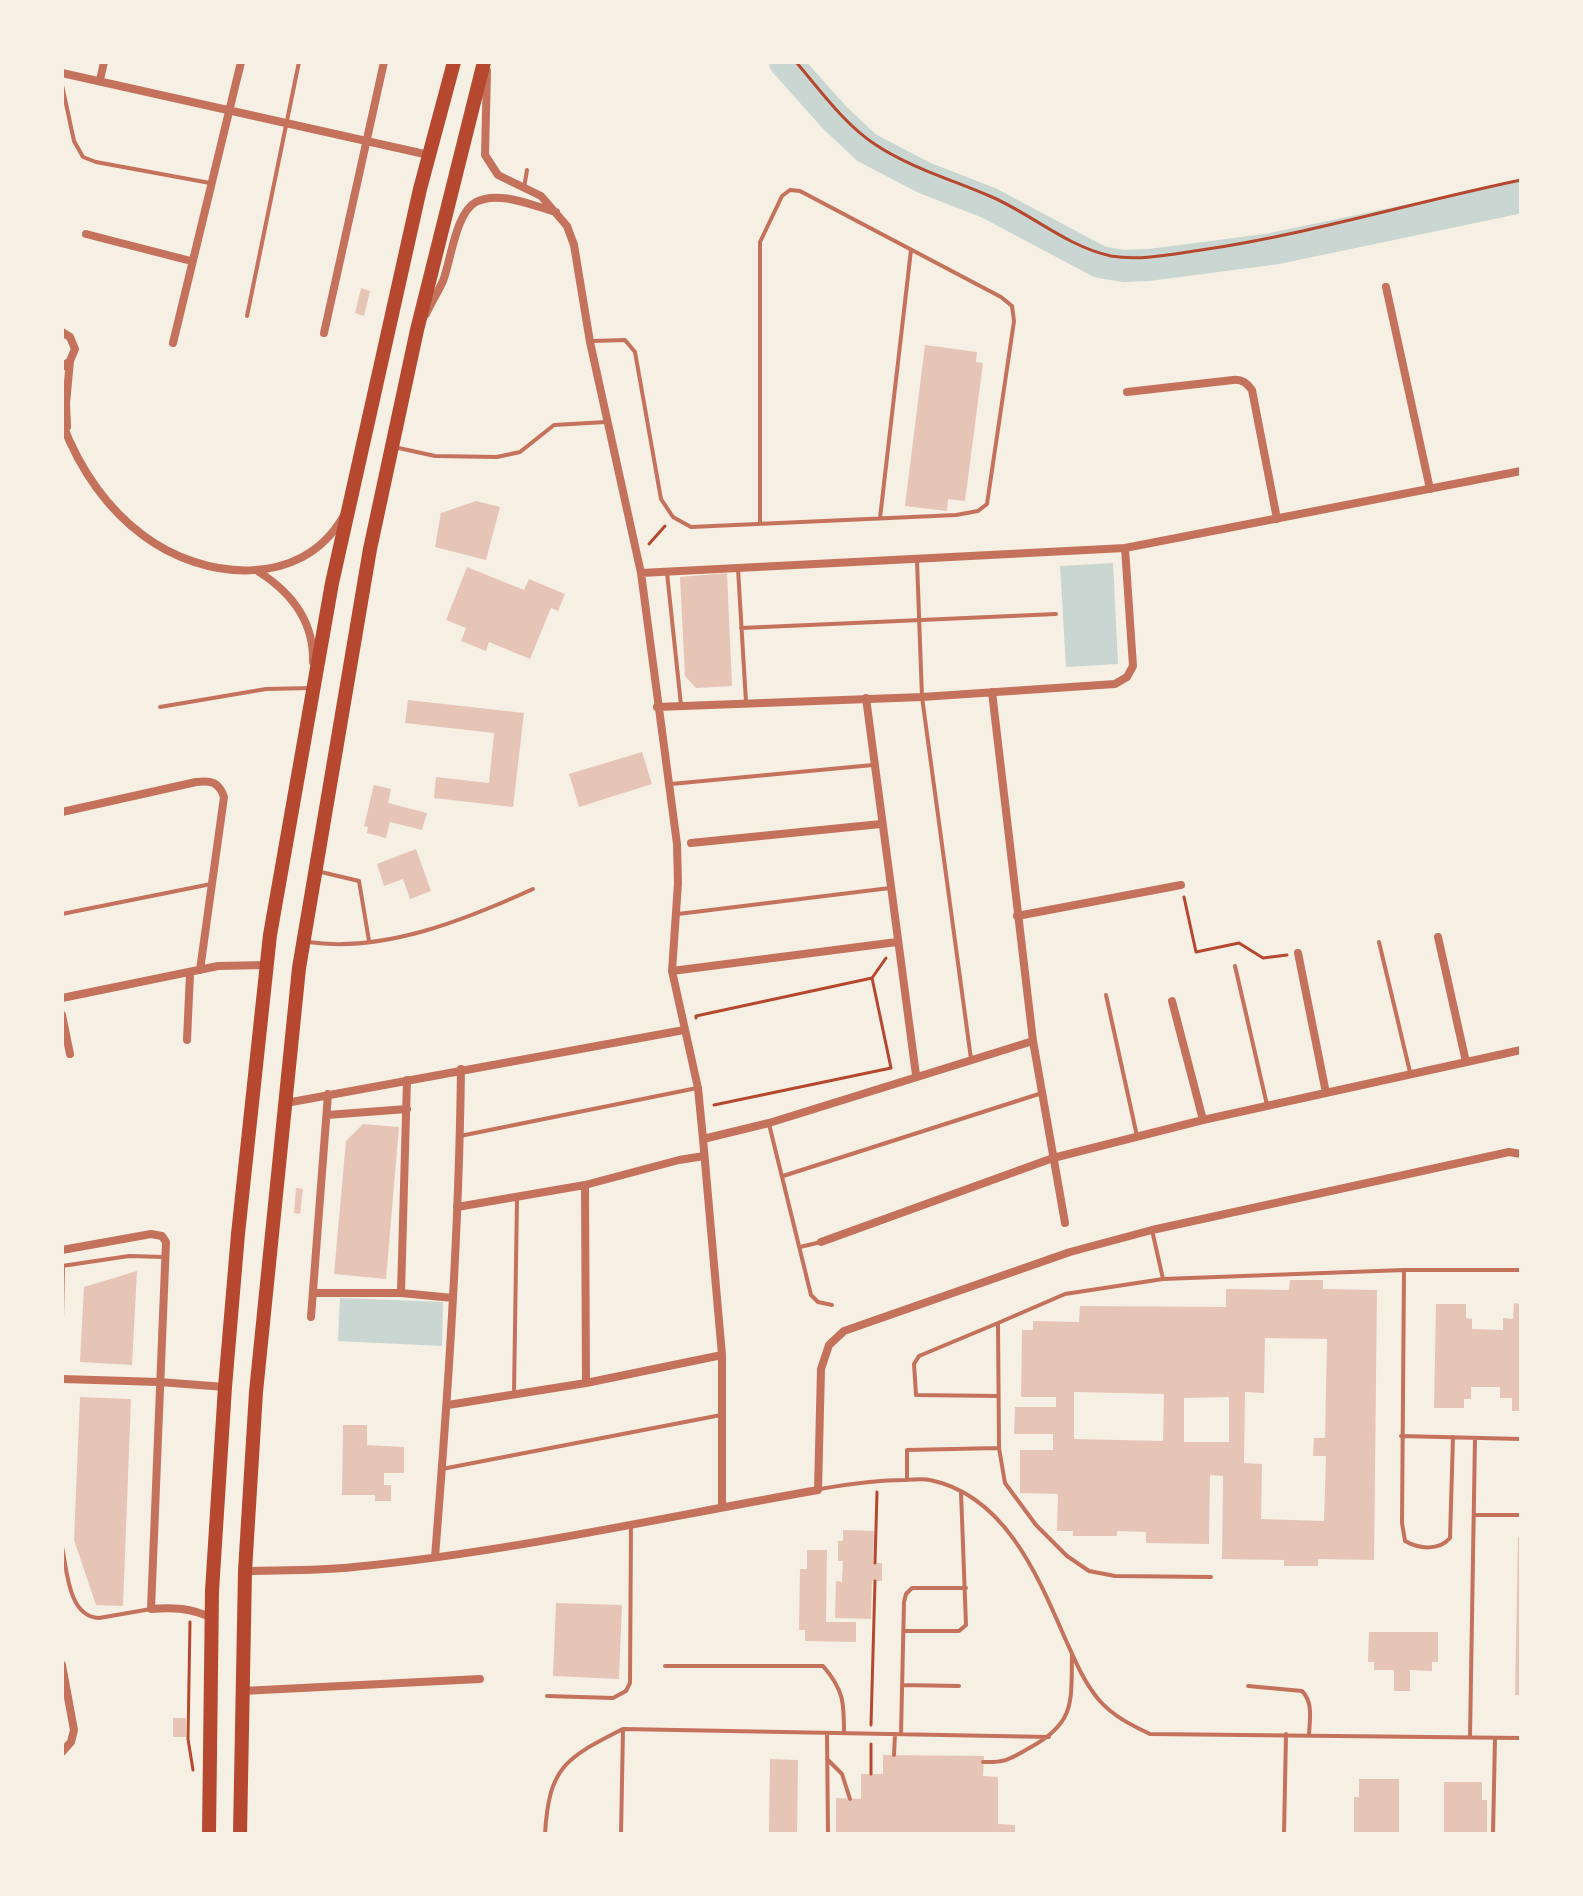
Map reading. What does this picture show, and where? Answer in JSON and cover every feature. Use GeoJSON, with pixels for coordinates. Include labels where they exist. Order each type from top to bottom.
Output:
{"type":"FeatureCollection","features":[{"type":"Feature","properties":{"kind":"highway"},"geometry":{"type":"LineString","coordinates":[[209,1834],[213,1619],[225,1387],[266,965],[347,509],[429,155],[454,62]]}},
{"type":"Feature","properties":{"kind":"highway"},"geometry":{"type":"LineString","coordinates":[[240,1834],[245,1571],[256,1392],[302,941],[370,549],[417,330],[486,62]]}},
{"type":"Feature","properties":{"kind":"street"},"geometry":{"type":"LineString","coordinates":[[100,80],[104,62]]}},
{"type":"Feature","properties":{"kind":"street"},"geometry":{"type":"LineString","coordinates":[[173,343],[241,62]]}},
{"type":"Feature","properties":{"kind":"street"},"geometry":{"type":"LineString","coordinates":[[324,333],[384,62]]}},
{"type":"Feature","properties":{"kind":"street"},"geometry":{"type":"LineString","coordinates":[[486,62],[485,155],[498,175],[541,196],[567,226],[574,245],[590,342],[641,573],[677,844],[672,971],[698,1088],[722,1355],[722,1507]]}},
{"type":"Feature","properties":{"kind":"street"},"geometry":{"type":"LineString","coordinates":[[62,73],[429,155]]}},
{"type":"Feature","properties":{"kind":"street"},"geometry":{"type":"LineString","coordinates":[[417,330],[443,282],[463,216],[476,202],[494,198],[556,212]]}},
{"type":"Feature","properties":{"kind":"street"},"geometry":{"type":"LineString","coordinates":[[86,234],[191,261]]}},
{"type":"Feature","properties":{"kind":"street"},"geometry":{"type":"LineString","coordinates":[[1386,287],[1430,489]]}},
{"type":"Feature","properties":{"kind":"street"},"geometry":{"type":"LineString","coordinates":[[62,332],[74,343],[75,349],[66,364],[68,440]]}},
{"type":"Feature","properties":{"kind":"street"},"geometry":{"type":"LineString","coordinates":[[1127,392],[1239,379],[1249,385],[1277,519]]}},
{"type":"Feature","properties":{"kind":"street"},"geometry":{"type":"LineString","coordinates":[[62,423],[84,470],[112,508],[144,537],[176,554],[205,564],[259,572],[286,566],[311,553],[332,534],[347,509]]}},
{"type":"Feature","properties":{"kind":"street"},"geometry":{"type":"LineString","coordinates":[[641,573],[1125,548],[1521,471]]}},
{"type":"Feature","properties":{"kind":"street"},"geometry":{"type":"LineString","coordinates":[[657,707],[922,697],[1115,684],[1127,677],[1133,666],[1125,548]]}},
{"type":"Feature","properties":{"kind":"street"},"geometry":{"type":"LineString","coordinates":[[259,572],[283,590],[302,615],[312,645],[313,688]]}},
{"type":"Feature","properties":{"kind":"street"},"geometry":{"type":"LineString","coordinates":[[992,692],[1033,1041],[1065,1223]]}},
{"type":"Feature","properties":{"kind":"street"},"geometry":{"type":"LineString","coordinates":[[866,698],[916,1075]]}},
{"type":"Feature","properties":{"kind":"street"},"geometry":{"type":"LineString","coordinates":[[62,812],[196,782],[218,784],[224,797],[200,970]]}},
{"type":"Feature","properties":{"kind":"street"},"geometry":{"type":"LineString","coordinates":[[691,843],[881,824]]}},
{"type":"Feature","properties":{"kind":"street"},"geometry":{"type":"LineString","coordinates":[[1017,916],[1181,885]]}},
{"type":"Feature","properties":{"kind":"street"},"geometry":{"type":"LineString","coordinates":[[1438,937],[1466,1062]]}},
{"type":"Feature","properties":{"kind":"street"},"geometry":{"type":"LineString","coordinates":[[672,971],[897,942]]}},
{"type":"Feature","properties":{"kind":"street"},"geometry":{"type":"LineString","coordinates":[[1298,953],[1326,1093]]}},
{"type":"Feature","properties":{"kind":"street"},"geometry":{"type":"LineString","coordinates":[[62,998],[218,966],[266,965]]}},
{"type":"Feature","properties":{"kind":"street"},"geometry":{"type":"LineString","coordinates":[[187,1040],[190,973]]}},
{"type":"Feature","properties":{"kind":"street"},"geometry":{"type":"LineString","coordinates":[[1172,1001],[1203,1120]]}},
{"type":"Feature","properties":{"kind":"street"},"geometry":{"type":"LineString","coordinates":[[62,1015],[70,1054]]}},
{"type":"Feature","properties":{"kind":"street"},"geometry":{"type":"LineString","coordinates":[[286,1103],[684,1030]]}},
{"type":"Feature","properties":{"kind":"street"},"geometry":{"type":"LineString","coordinates":[[703,1139],[769,1123],[1033,1041]]}},
{"type":"Feature","properties":{"kind":"street"},"geometry":{"type":"LineString","coordinates":[[821,1242],[1053,1158],[1267,1105],[1521,1050]]}},
{"type":"Feature","properties":{"kind":"street"},"geometry":{"type":"LineString","coordinates":[[435,1557],[448,1405],[461,1069]]}},
{"type":"Feature","properties":{"kind":"street"},"geometry":{"type":"LineString","coordinates":[[401,1293],[407,1080]]}},
{"type":"Feature","properties":{"kind":"street"},"geometry":{"type":"LineString","coordinates":[[311,1317],[328,1094]]}},
{"type":"Feature","properties":{"kind":"street"},"geometry":{"type":"LineString","coordinates":[[327,1115],[407,1109]]}},
{"type":"Feature","properties":{"kind":"street"},"geometry":{"type":"LineString","coordinates":[[245,1571],[353,1568],[435,1557],[818,1490],[821,1369],[829,1345],[844,1331],[1070,1252],[1152,1230],[1509,1152],[1521,1154]]}},
{"type":"Feature","properties":{"kind":"street"},"geometry":{"type":"LineString","coordinates":[[457,1207],[585,1185],[704,1156]]}},
{"type":"Feature","properties":{"kind":"street"},"geometry":{"type":"LineString","coordinates":[[585,1185],[586,1383]]}},
{"type":"Feature","properties":{"kind":"street"},"geometry":{"type":"LineString","coordinates":[[62,1250],[130,1236],[158,1235],[166,1242],[151,1609],[173,1607],[213,1619]]}},
{"type":"Feature","properties":{"kind":"street"},"geometry":{"type":"LineString","coordinates":[[313,1293],[401,1293],[453,1298]]}},
{"type":"Feature","properties":{"kind":"street"},"geometry":{"type":"LineString","coordinates":[[448,1405],[586,1383],[722,1355]]}},
{"type":"Feature","properties":{"kind":"street"},"geometry":{"type":"LineString","coordinates":[[62,1379],[225,1387]]}},
{"type":"Feature","properties":{"kind":"street"},"geometry":{"type":"LineString","coordinates":[[62,1665],[74,1730],[71,1742],[62,1752]]}},
{"type":"Feature","properties":{"kind":"street"},"geometry":{"type":"LineString","coordinates":[[242,1691],[480,1679]]}},
{"type":"Feature","properties":{"kind":"lane"},"geometry":{"type":"LineString","coordinates":[[247,316],[299,62]]}},
{"type":"Feature","properties":{"kind":"lane"},"geometry":{"type":"LineString","coordinates":[[62,85],[74,141],[83,157],[210,183]]}},
{"type":"Feature","properties":{"kind":"lane"},"geometry":{"type":"LineString","coordinates":[[524,190],[527,170]]}},
{"type":"Feature","properties":{"kind":"lane"},"geometry":{"type":"LineString","coordinates":[[590,342],[625,340],[635,352],[661,499],[673,517],[691,527],[956,515],[978,511],[987,504],[1014,321],[1012,306],[1001,297],[800,191],[790,190],[782,196],[760,242],[760,523]]}},
{"type":"Feature","properties":{"kind":"lane"},"geometry":{"type":"LineString","coordinates":[[880,518],[911,249]]}},
{"type":"Feature","properties":{"kind":"lane"},"geometry":{"type":"LineString","coordinates":[[392,447],[435,456],[497,457],[520,452],[554,425],[608,422]]}},
{"type":"Feature","properties":{"kind":"lane"},"geometry":{"type":"LineString","coordinates":[[917,559],[922,697],[971,1059]]}},
{"type":"Feature","properties":{"kind":"lane"},"geometry":{"type":"LineString","coordinates":[[738,567],[746,702]]}},
{"type":"Feature","properties":{"kind":"lane"},"geometry":{"type":"LineString","coordinates":[[666,571],[681,705]]}},
{"type":"Feature","properties":{"kind":"lane"},"geometry":{"type":"LineString","coordinates":[[741,628],[1056,614]]}},
{"type":"Feature","properties":{"kind":"lane"},"geometry":{"type":"LineString","coordinates":[[160,707],[266,689],[313,688]]}},
{"type":"Feature","properties":{"kind":"lane"},"geometry":{"type":"LineString","coordinates":[[668,784],[874,765]]}},
{"type":"Feature","properties":{"kind":"lane"},"geometry":{"type":"LineString","coordinates":[[314,871],[359,881],[369,941]]}},
{"type":"Feature","properties":{"kind":"lane"},"geometry":{"type":"LineString","coordinates":[[62,914],[211,884]]}},
{"type":"Feature","properties":{"kind":"lane"},"geometry":{"type":"LineString","coordinates":[[676,915],[890,888]]}},
{"type":"Feature","properties":{"kind":"lane"},"geometry":{"type":"LineString","coordinates":[[302,941],[328,945],[414,932],[469,916],[533,889]]}},
{"type":"Feature","properties":{"kind":"lane"},"geometry":{"type":"LineString","coordinates":[[1379,942],[1410,1075]]}},
{"type":"Feature","properties":{"kind":"lane"},"geometry":{"type":"LineString","coordinates":[[1235,966],[1267,1105]]}},
{"type":"Feature","properties":{"kind":"lane"},"geometry":{"type":"LineString","coordinates":[[1106,995],[1137,1136]]}},
{"type":"Feature","properties":{"kind":"lane"},"geometry":{"type":"LineString","coordinates":[[460,1136],[698,1088]]}},
{"type":"Feature","properties":{"kind":"lane"},"geometry":{"type":"LineString","coordinates":[[783,1176],[1042,1093]]}},
{"type":"Feature","properties":{"kind":"lane"},"geometry":{"type":"LineString","coordinates":[[769,1123],[811,1295],[818,1302],[832,1305]]}},
{"type":"Feature","properties":{"kind":"lane"},"geometry":{"type":"LineString","coordinates":[[514,1396],[517,1196]]}},
{"type":"Feature","properties":{"kind":"lane"},"geometry":{"type":"LineString","coordinates":[[1152,1230],[1163,1279]]}},
{"type":"Feature","properties":{"kind":"lane"},"geometry":{"type":"LineString","coordinates":[[800,1247],[821,1242]]}},
{"type":"Feature","properties":{"kind":"lane"},"geometry":{"type":"LineString","coordinates":[[62,1319],[62,1266],[129,1256],[165,1257]]}},
{"type":"Feature","properties":{"kind":"lane"},"geometry":{"type":"LineString","coordinates":[[1404,1270],[1402,1523],[1405,1541],[1414,1546],[1436,1547],[1450,1538],[1453,1437]]}},
{"type":"Feature","properties":{"kind":"lane"},"geometry":{"type":"LineString","coordinates":[[998,1396],[916,1395],[914,1364],[919,1356],[1065,1294],[1163,1279],[1404,1270],[1521,1270]]}},
{"type":"Feature","properties":{"kind":"lane"},"geometry":{"type":"LineString","coordinates":[[998,1323],[999,1448],[1005,1483],[1036,1525],[1067,1556],[1089,1571],[1115,1576],[1211,1577]]}},
{"type":"Feature","properties":{"kind":"lane"},"geometry":{"type":"LineString","coordinates":[[442,1469],[721,1415]]}},
{"type":"Feature","properties":{"kind":"lane"},"geometry":{"type":"LineString","coordinates":[[1401,1436],[1521,1439]]}},
{"type":"Feature","properties":{"kind":"lane"},"geometry":{"type":"LineString","coordinates":[[1470,1737],[1475,1438]]}},
{"type":"Feature","properties":{"kind":"lane"},"geometry":{"type":"LineString","coordinates":[[907,1480],[907,1450],[999,1448]]}},
{"type":"Feature","properties":{"kind":"lane"},"geometry":{"type":"LineString","coordinates":[[818,1490],[877,1480],[929,1480],[961,1492],[991,1512],[1027,1558],[1083,1676],[1100,1701],[1123,1720],[1150,1734],[1521,1738]]}},
{"type":"Feature","properties":{"kind":"lane"},"geometry":{"type":"LineString","coordinates":[[903,1631],[964,1629],[966,1588],[961,1492]]}},
{"type":"Feature","properties":{"kind":"lane"},"geometry":{"type":"LineString","coordinates":[[1474,1515],[1521,1515]]}},
{"type":"Feature","properties":{"kind":"lane"},"geometry":{"type":"LineString","coordinates":[[547,1696],[613,1698],[626,1691],[630,1683],[631,1525]]}},
{"type":"Feature","properties":{"kind":"lane"},"geometry":{"type":"LineString","coordinates":[[62,1547],[75,1602],[91,1618],[151,1609]]}},
{"type":"Feature","properties":{"kind":"lane"},"geometry":{"type":"LineString","coordinates":[[894,1755],[902,1685],[906,1594],[912,1588],[966,1588]]}},
{"type":"Feature","properties":{"kind":"lane"},"geometry":{"type":"LineString","coordinates":[[983,1762],[1003,1763],[1049,1737],[1064,1723],[1071,1698],[1072,1653]]}},
{"type":"Feature","properties":{"kind":"lane"},"geometry":{"type":"LineString","coordinates":[[665,1666],[823,1666],[837,1682],[844,1702],[844,1733]]}},
{"type":"Feature","properties":{"kind":"lane"},"geometry":{"type":"LineString","coordinates":[[902,1685],[959,1686]]}},
{"type":"Feature","properties":{"kind":"lane"},"geometry":{"type":"LineString","coordinates":[[1248,1686],[1302,1691],[1308,1696],[1310,1708],[1309,1734]]}},
{"type":"Feature","properties":{"kind":"lane"},"geometry":{"type":"LineString","coordinates":[[545,1834],[546,1812],[555,1776],[579,1751],[623,1729],[1049,1737]]}},
{"type":"Feature","properties":{"kind":"lane"},"geometry":{"type":"LineString","coordinates":[[621,1834],[623,1729]]}},
{"type":"Feature","properties":{"kind":"lane"},"geometry":{"type":"LineString","coordinates":[[827,1733],[828,1834]]}},
{"type":"Feature","properties":{"kind":"lane"},"geometry":{"type":"LineString","coordinates":[[1284,1834],[1286,1734]]}},
{"type":"Feature","properties":{"kind":"lane"},"geometry":{"type":"LineString","coordinates":[[1493,1834],[1495,1738]]}},
{"type":"Feature","properties":{"kind":"lane"},"geometry":{"type":"LineString","coordinates":[[827,1759],[842,1774],[850,1799]]}},
{"type":"Feature","properties":{"kind":"path"},"geometry":{"type":"LineString","coordinates":[[796,62],[843,115],[874,144],[928,172],[993,197],[1081,245],[1115,257],[1145,258],[1303,232],[1521,180]]}},
{"type":"Feature","properties":{"kind":"path"},"geometry":{"type":"LineString","coordinates":[[635,545],[648,545],[673,517]]}},
{"type":"Feature","properties":{"kind":"path"},"geometry":{"type":"LineString","coordinates":[[1181,885],[1196,952],[1239,943],[1263,958],[1298,953]]}},
{"type":"Feature","properties":{"kind":"path"},"geometry":{"type":"LineString","coordinates":[[699,1030],[696,1016],[872,978],[897,942]]}},
{"type":"Feature","properties":{"kind":"path"},"geometry":{"type":"LineString","coordinates":[[714,1105],[891,1068],[872,978]]}},
{"type":"Feature","properties":{"kind":"path"},"geometry":{"type":"LineString","coordinates":[[875,1563],[877,1480]]}},
{"type":"Feature","properties":{"kind":"path"},"geometry":{"type":"LineString","coordinates":[[871,1774],[875,1581]]}},
{"type":"Feature","properties":{"kind":"path"},"geometry":{"type":"LineString","coordinates":[[191,1610],[188,1739],[193,1775]]}},
{"type":"Feature","properties":{"kind":"shaded area"},"geometry":{"type":"Polygon","coordinates":[[[1113,563],[1118,664],[1066,667],[1060,566],[1113,563]]]}},
{"type":"Feature","properties":{"kind":"shaded area"},"geometry":{"type":"Polygon","coordinates":[[[340,1298],[443,1302],[442,1346],[338,1341],[340,1298]]]}},
{"type":"Feature","properties":{"kind":"building"},"geometry":{"type":"Polygon","coordinates":[[[361,288],[370,291],[364,316],[355,313],[361,288]]]}},
{"type":"Feature","properties":{"kind":"building"},"geometry":{"type":"Polygon","coordinates":[[[925,345],[977,352],[976,362],[983,363],[965,501],[948,499],[947,511],[905,506],[925,345]]]}},
{"type":"Feature","properties":{"kind":"building"},"geometry":{"type":"Polygon","coordinates":[[[476,501],[500,507],[486,560],[435,547],[441,513],[476,501]]]}},
{"type":"Feature","properties":{"kind":"building"},"geometry":{"type":"Polygon","coordinates":[[[467,567],[524,590],[529,579],[565,594],[558,611],[551,608],[530,659],[489,642],[486,651],[461,641],[466,628],[446,620],[467,567]]]}},
{"type":"Feature","properties":{"kind":"building"},"geometry":{"type":"Polygon","coordinates":[[[727,573],[732,686],[696,688],[685,676],[680,577],[727,573]]]}},
{"type":"Feature","properties":{"kind":"building"},"geometry":{"type":"Polygon","coordinates":[[[408,700],[524,713],[513,807],[434,798],[436,777],[489,783],[494,733],[405,723],[408,700]]]}},
{"type":"Feature","properties":{"kind":"building"},"geometry":{"type":"Polygon","coordinates":[[[642,752],[652,784],[579,807],[569,774],[642,752]]]}},
{"type":"Feature","properties":{"kind":"building"},"geometry":{"type":"Polygon","coordinates":[[[374,785],[391,789],[388,803],[427,813],[422,830],[390,822],[386,838],[367,833],[368,827],[364,826],[374,785]]]}},
{"type":"Feature","properties":{"kind":"building"},"geometry":{"type":"Polygon","coordinates":[[[416,849],[431,891],[410,899],[403,879],[384,886],[377,864],[416,849]]]}},
{"type":"Feature","properties":{"kind":"building"},"geometry":{"type":"Polygon","coordinates":[[[363,1124],[399,1127],[386,1279],[334,1274],[346,1141],[363,1124]]]}},
{"type":"Feature","properties":{"kind":"building"},"geometry":{"type":"Polygon","coordinates":[[[296,1188],[303,1189],[300,1214],[294,1213],[296,1188]]]}},
{"type":"Feature","properties":{"kind":"building"},"geometry":{"type":"Polygon","coordinates":[[[137,1271],[132,1365],[80,1362],[84,1287],[137,1271]]]}},
{"type":"Feature","properties":{"kind":"building"},"geometry":{"type":"Polygon","coordinates":[[[1290,1280],[1323,1280],[1323,1289],[1377,1290],[1374,1560],[1318,1559],[1318,1566],[1284,1566],[1284,1560],[1222,1559],[1223,1476],[1210,1475],[1209,1544],[1146,1543],[1146,1532],[1117,1531],[1117,1536],[1073,1536],[1073,1531],[1057,1531],[1058,1494],[1020,1493],[1020,1450],[1053,1450],[1053,1434],[1014,1434],[1015,1407],[1056,1407],[1056,1397],[1021,1397],[1022,1330],[1033,1330],[1033,1321],[1079,1322],[1080,1306],[1226,1307],[1226,1289],[1289,1290],[1290,1280]],[[1265,1338],[1264,1393],[1245,1392],[1244,1463],[1262,1464],[1261,1519],[1324,1521],[1326,1456],[1313,1456],[1314,1438],[1325,1438],[1327,1339],[1265,1338]],[[1074,1392],[1074,1439],[1163,1441],[1164,1394],[1074,1392]],[[1229,1397],[1184,1398],[1184,1442],[1229,1442],[1229,1397]]]}},
{"type":"Feature","properties":{"kind":"building"},"geometry":{"type":"Polygon","coordinates":[[[1514,1303],[1521,1304],[1521,1411],[1512,1411],[1512,1398],[1500,1398],[1500,1387],[1471,1387],[1471,1399],[1464,1399],[1464,1408],[1434,1408],[1436,1304],[1466,1304],[1466,1318],[1472,1319],[1472,1329],[1503,1330],[1503,1318],[1513,1319],[1514,1303]]]}},
{"type":"Feature","properties":{"kind":"building"},"geometry":{"type":"Polygon","coordinates":[[[80,1397],[131,1399],[123,1606],[96,1605],[74,1540],[80,1397]]]}},
{"type":"Feature","properties":{"kind":"building"},"geometry":{"type":"Polygon","coordinates":[[[343,1425],[367,1425],[367,1445],[404,1447],[404,1473],[384,1473],[384,1485],[391,1485],[391,1501],[375,1501],[375,1495],[342,1495],[343,1425]]]}},
{"type":"Feature","properties":{"kind":"building"},"geometry":{"type":"Polygon","coordinates":[[[843,1530],[874,1531],[873,1563],[882,1563],[882,1581],[872,1581],[871,1619],[835,1618],[836,1581],[842,1582],[843,1561],[838,1561],[838,1541],[843,1541],[843,1530]]]}},
{"type":"Feature","properties":{"kind":"building"},"geometry":{"type":"Polygon","coordinates":[[[1518,1537],[1521,1537],[1521,1695],[1515,1695],[1518,1537]]]}},
{"type":"Feature","properties":{"kind":"building"},"geometry":{"type":"Polygon","coordinates":[[[807,1550],[827,1550],[826,1622],[856,1622],[856,1642],[805,1641],[805,1630],[799,1630],[800,1569],[807,1569],[807,1550]]]}},
{"type":"Feature","properties":{"kind":"building"},"geometry":{"type":"Polygon","coordinates":[[[556,1603],[622,1605],[619,1679],[553,1676],[556,1603]]]}},
{"type":"Feature","properties":{"kind":"building"},"geometry":{"type":"Polygon","coordinates":[[[1369,1632],[1438,1632],[1438,1662],[1432,1662],[1432,1671],[1410,1670],[1410,1691],[1394,1691],[1394,1670],[1374,1670],[1374,1662],[1368,1662],[1369,1632]]]}},
{"type":"Feature","properties":{"kind":"building"},"geometry":{"type":"Polygon","coordinates":[[[173,1718],[186,1718],[186,1737],[173,1737],[173,1718]]]}},
{"type":"Feature","properties":{"kind":"building"},"geometry":{"type":"Polygon","coordinates":[[[883,1755],[984,1756],[983,1776],[998,1777],[998,1824],[1015,1825],[1015,1834],[836,1834],[836,1798],[861,1799],[861,1774],[883,1774],[883,1755]]]}},
{"type":"Feature","properties":{"kind":"building"},"geometry":{"type":"Polygon","coordinates":[[[770,1759],[798,1760],[797,1833],[769,1832],[770,1759]]]}},
{"type":"Feature","properties":{"kind":"building"},"geometry":{"type":"Polygon","coordinates":[[[1359,1779],[1399,1779],[1399,1834],[1354,1834],[1354,1797],[1359,1797],[1359,1779]]]}},
{"type":"Feature","properties":{"kind":"building"},"geometry":{"type":"Polygon","coordinates":[[[1444,1782],[1482,1782],[1482,1800],[1487,1800],[1487,1834],[1444,1834],[1444,1782]]]}},
{"type":"Feature","properties":{"kind":"waterway"},"geometry":{"type":"LineString","coordinates":[[785,62],[835,118],[867,148],[925,178],[989,203],[1100,262],[1124,266],[1149,265],[1272,249],[1521,197]]}}]}
